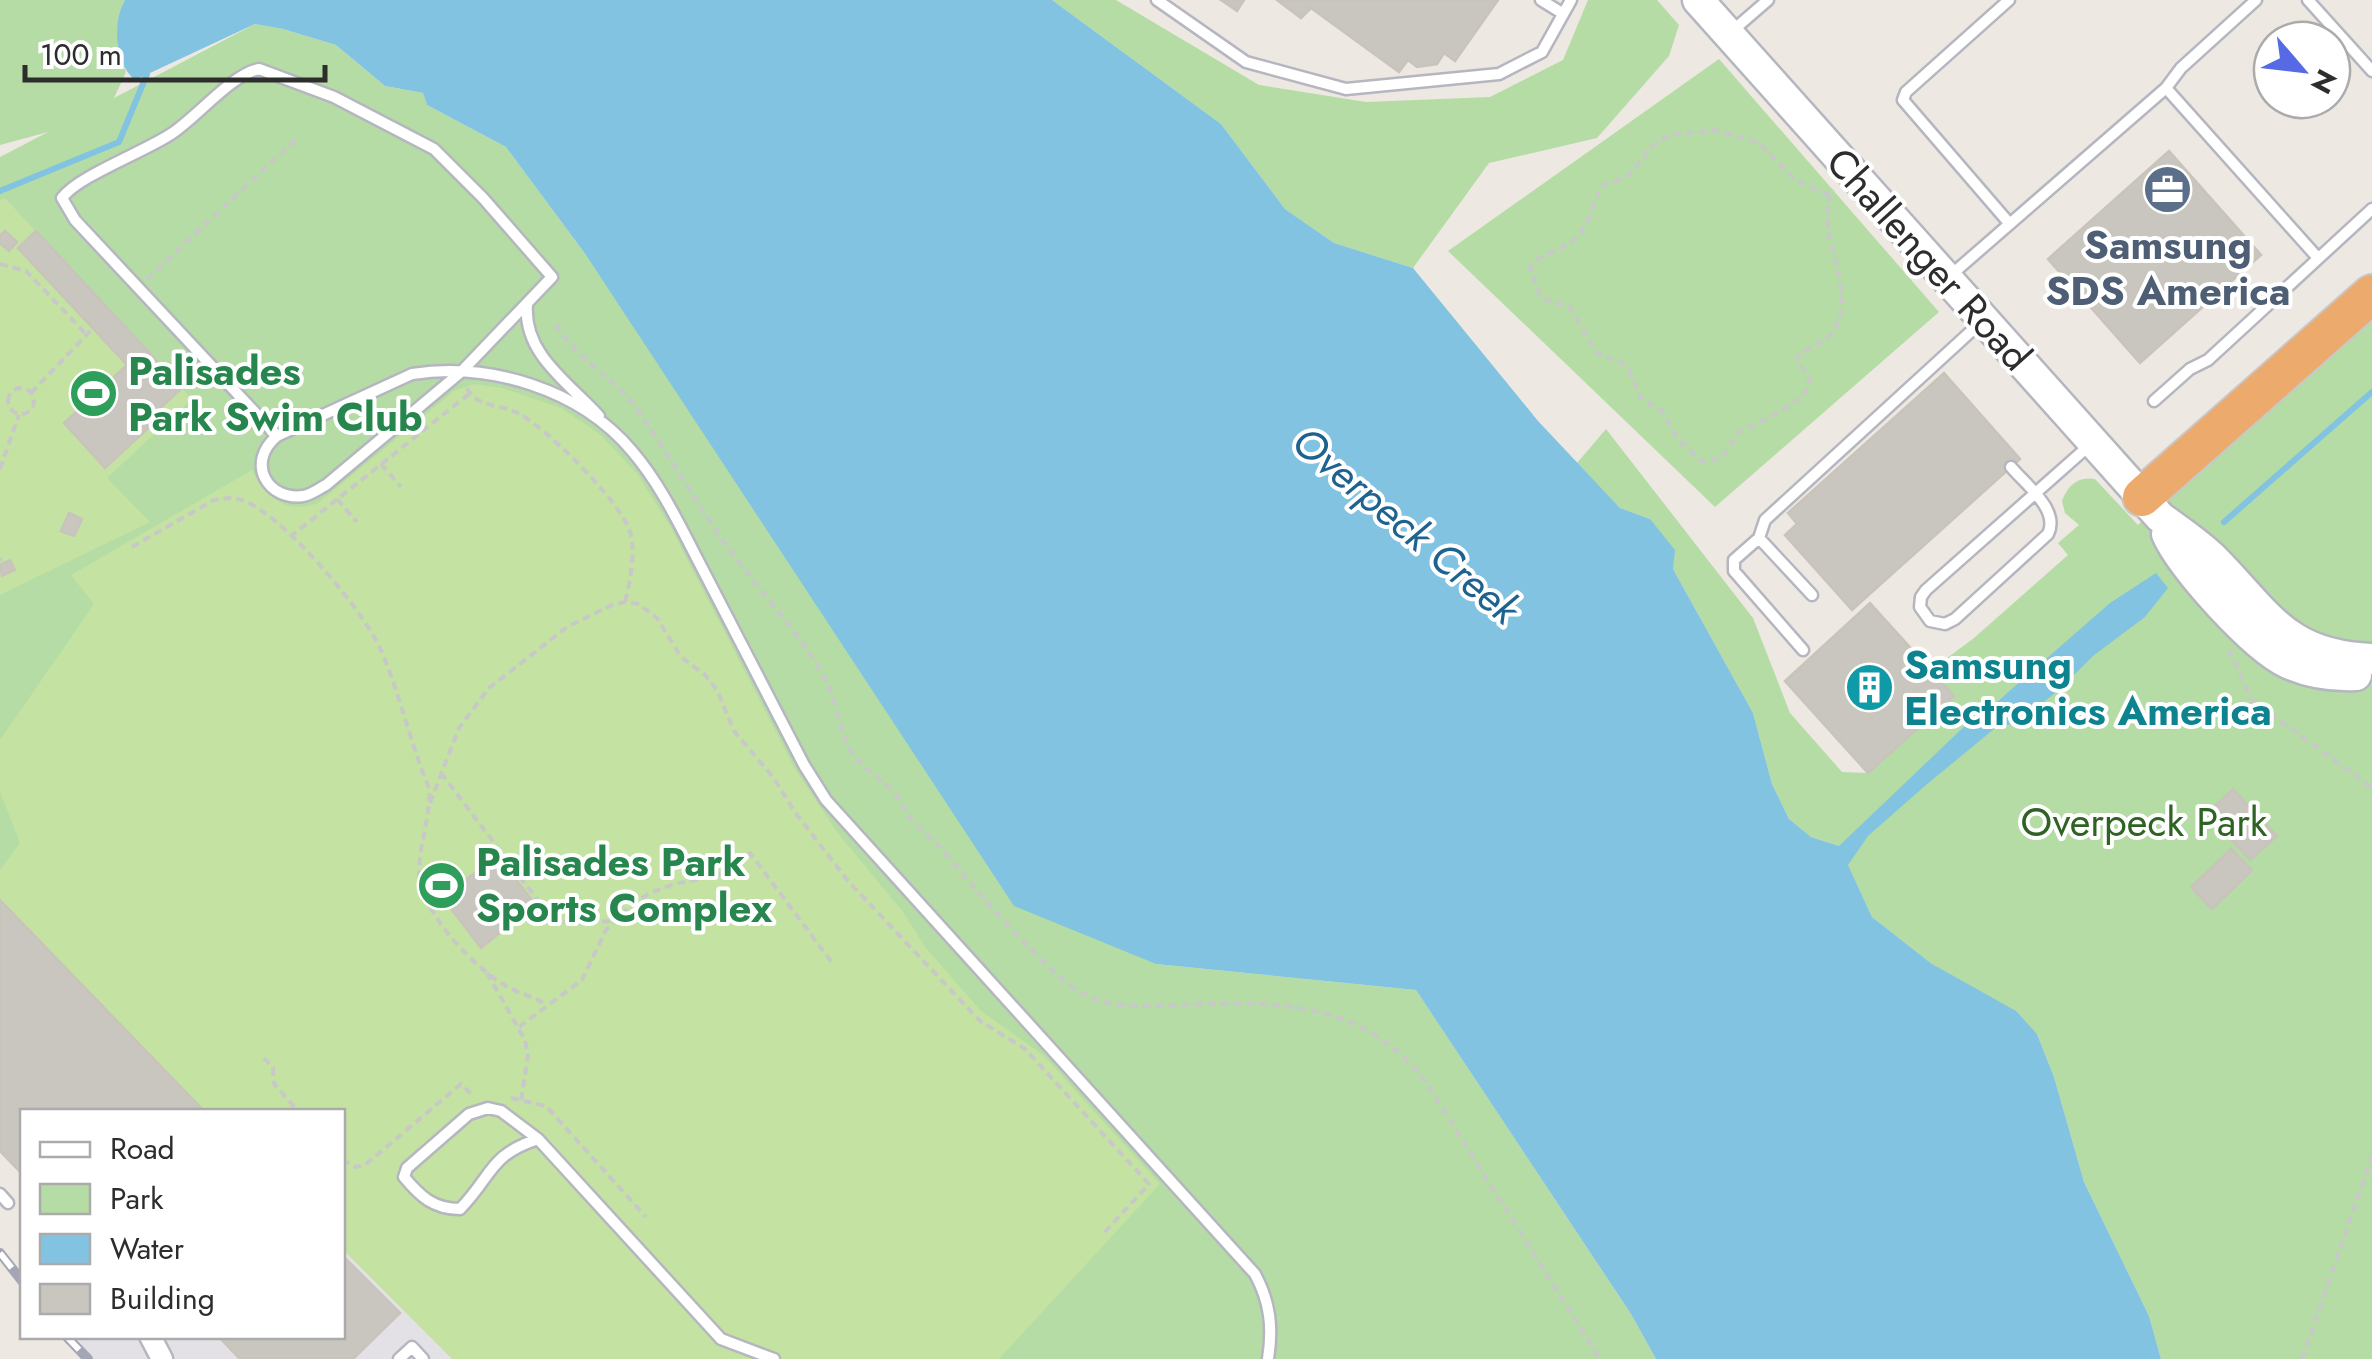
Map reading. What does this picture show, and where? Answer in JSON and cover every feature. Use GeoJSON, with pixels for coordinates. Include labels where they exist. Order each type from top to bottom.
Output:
{"type":"FeatureCollection","features":[{"type":"Feature","properties":{"kind":"highway"},"geometry":{"type":"LineString","coordinates":[[2151,507],[2372,294]]}},
{"type":"Feature","properties":{"kind":"main road","name":"Challenger Road"},"geometry":{"type":"LineString","coordinates":[[1698,0],[2151,507],[2215,560],[2278,628],[2325,653],[2372,659]]}},
{"type":"Feature","properties":{"kind":"main road","name":"Challenger Road"},"geometry":{"type":"LineString","coordinates":[[2151,507],[2170,542],[2213,596],[2275,656],[2320,673],[2358,676],[2372,672]]}},
{"type":"Feature","properties":{"kind":"lane"},"geometry":{"type":"LineString","coordinates":[[1157,0],[1246,62],[1346,90],[1499,74],[1542,52],[1571,0]]}},
{"type":"Feature","properties":{"kind":"lane"},"geometry":{"type":"LineString","coordinates":[[1541,0],[1562,13]]}},
{"type":"Feature","properties":{"kind":"lane"},"geometry":{"type":"LineString","coordinates":[[1728,34],[1768,0]]}},
{"type":"Feature","properties":{"kind":"lane"},"geometry":{"type":"LineString","coordinates":[[2008,0],[1906,92],[1903,100],[2009,223]]}},
{"type":"Feature","properties":{"kind":"lane"},"geometry":{"type":"LineString","coordinates":[[1947,279],[2166,88],[2181,68],[2256,0]]}},
{"type":"Feature","properties":{"kind":"lane"},"geometry":{"type":"LineString","coordinates":[[2308,0],[2372,71]]}},
{"type":"Feature","properties":{"kind":"lane"},"geometry":{"type":"LineString","coordinates":[[277,436],[64,206],[64,195],[81,182],[171,134],[240,78],[260,70],[334,97],[416,138],[444,157],[551,273],[550,281],[461,372],[326,485],[307,496],[292,496],[274,488],[262,472],[260,459],[265,447],[277,436],[412,374],[435,370],[461,372],[493,374],[526,383],[603,421]]}},
{"type":"Feature","properties":{"kind":"lane"},"geometry":{"type":"LineString","coordinates":[[2166,88],[2318,258]]}},
{"type":"Feature","properties":{"kind":"lane"},"geometry":{"type":"LineString","coordinates":[[2154,401],[2190,369],[2208,360],[2372,209]]}},
{"type":"Feature","properties":{"kind":"lane"},"geometry":{"type":"LineString","coordinates":[[528,305],[526,323],[541,357],[632,450],[674,511],[826,800],[1255,1274],[1266,1294],[1271,1318],[1268,1359]]}},
{"type":"Feature","properties":{"kind":"lane"},"geometry":{"type":"LineString","coordinates":[[1802,650],[1734,571],[1734,560],[1759,538],[1765,520],[1778,507],[1932,374],[1984,320]]}},
{"type":"Feature","properties":{"kind":"lane"},"geometry":{"type":"LineString","coordinates":[[2010,467],[2035,494],[2052,516],[2053,524],[2048,534],[1954,620],[1938,624],[1926,617],[1920,602],[1926,590],[2035,494],[2093,442]]}},
{"type":"Feature","properties":{"kind":"lane"},"geometry":{"type":"LineString","coordinates":[[1759,538],[1812,595]]}},
{"type":"Feature","properties":{"kind":"lane"},"geometry":{"type":"LineString","coordinates":[[538,1139],[513,1147],[499,1157],[460,1208],[445,1209],[422,1199],[404,1177],[407,1168],[476,1110],[501,1111],[538,1139],[721,1339],[774,1359]]}},
{"type":"Feature","properties":{"kind":"lane"},"geometry":{"type":"LineString","coordinates":[[399,1359],[412,1347],[424,1359]]}},
{"type":"Feature","properties":{"kind":"path"},"geometry":{"type":"LineString","coordinates":[[1716,130],[1751,138],[1769,150],[1795,180],[1832,192],[1828,231],[1835,253],[1841,310],[1838,322],[1825,340],[1799,354],[1797,362],[1808,375],[1810,385],[1803,395],[1763,422],[1737,433],[1721,460],[1701,461],[1677,438],[1662,412],[1640,396],[1622,363],[1596,352],[1570,307],[1541,298],[1534,285],[1530,268],[1534,262],[1578,237],[1595,210],[1602,186],[1628,176],[1653,145],[1670,135],[1716,130]]}},
{"type":"Feature","properties":{"kind":"path"},"geometry":{"type":"LineString","coordinates":[[139,287],[297,138]]}},
{"type":"Feature","properties":{"kind":"path"},"geometry":{"type":"LineString","coordinates":[[0,264],[26,271],[87,335]]}},
{"type":"Feature","properties":{"kind":"path"},"geometry":{"type":"LineString","coordinates":[[556,324],[564,340],[630,400],[717,532],[820,669],[856,758],[887,785],[915,824],[1042,962],[1089,996],[1108,1002],[1132,1006],[1226,1002],[1299,1005],[1318,1009],[1376,1035],[1408,1059],[1426,1082],[1600,1359]]}},
{"type":"Feature","properties":{"kind":"path"},"geometry":{"type":"LineString","coordinates":[[31,392],[93,328]]}},
{"type":"Feature","properties":{"kind":"path"},"geometry":{"type":"LineString","coordinates":[[461,372],[475,400],[515,411],[550,436],[588,474],[630,530],[625,602]]}},
{"type":"Feature","properties":{"kind":"path"},"geometry":{"type":"LineString","coordinates":[[19,415],[9,408],[7,399],[19,388],[31,392]]}},
{"type":"Feature","properties":{"kind":"path"},"geometry":{"type":"LineString","coordinates":[[19,415],[33,406],[31,392]]}},
{"type":"Feature","properties":{"kind":"path"},"geometry":{"type":"LineString","coordinates":[[290,537],[469,394]]}},
{"type":"Feature","properties":{"kind":"path"},"geometry":{"type":"LineString","coordinates":[[0,400],[7,399]]}},
{"type":"Feature","properties":{"kind":"path"},"geometry":{"type":"LineString","coordinates":[[0,470],[19,415]]}},
{"type":"Feature","properties":{"kind":"path"},"geometry":{"type":"LineString","coordinates":[[381,464],[400,488]]}},
{"type":"Feature","properties":{"kind":"path"},"geometry":{"type":"LineString","coordinates":[[132,547],[214,500],[227,497],[253,506],[290,537],[344,594],[379,646],[429,788],[430,803]]}},
{"type":"Feature","properties":{"kind":"path"},"geometry":{"type":"LineString","coordinates":[[338,499],[356,522]]}},
{"type":"Feature","properties":{"kind":"path"},"geometry":{"type":"LineString","coordinates":[[548,1004],[510,989],[484,969],[449,934],[421,893],[419,872],[430,803],[459,728],[489,688],[567,627],[625,602],[639,604],[658,618],[681,657],[706,675],[717,690],[734,731],[773,776],[795,812],[848,881],[980,1022],[1025,1049],[1148,1184],[1102,1235]]}},
{"type":"Feature","properties":{"kind":"path"},"geometry":{"type":"LineString","coordinates":[[2228,644],[2251,699],[2372,788]]}},
{"type":"Feature","properties":{"kind":"path"},"geometry":{"type":"LineString","coordinates":[[441,773],[552,918],[569,923],[613,920]]}},
{"type":"Feature","properties":{"kind":"path"},"geometry":{"type":"LineString","coordinates":[[519,1027],[582,980],[596,946],[613,920],[650,892],[717,876],[750,853],[833,964]]}},
{"type":"Feature","properties":{"kind":"path"},"geometry":{"type":"LineString","coordinates":[[484,969],[519,1027],[528,1054],[522,1102]]}},
{"type":"Feature","properties":{"kind":"path"},"geometry":{"type":"LineString","coordinates":[[264,1058],[273,1068],[274,1084],[295,1109]]}},
{"type":"Feature","properties":{"kind":"path"},"geometry":{"type":"LineString","coordinates":[[345,1161],[365,1165],[462,1084],[475,1099],[481,1099]]}},
{"type":"Feature","properties":{"kind":"path"},"geometry":{"type":"LineString","coordinates":[[500,1096],[546,1106],[646,1217]]}},
{"type":"Feature","properties":{"kind":"path"},"geometry":{"type":"LineString","coordinates":[[2302,1359],[2372,1156]]}},
{"type":"Feature","properties":{"kind":"shaded area"},"geometry":{"type":"Polygon","coordinates":[[[345,1250],[453,1359],[89,1359],[70,1339],[345,1339],[345,1250]]]}},
{"type":"Feature","properties":{"kind":"green space"},"geometry":{"type":"Polygon","coordinates":[[[0,0],[125,0],[118,27],[126,72],[114,98],[255,24],[336,45],[385,86],[423,93],[427,105],[506,147],[586,255],[1156,964],[1416,990],[1631,1314],[1656,1359],[453,1359],[345,1119],[345,1109],[337,1109],[0,905],[0,157],[48,132],[0,145],[0,0]]]}},
{"type":"Feature","properties":{"kind":"green space"},"geometry":{"type":"Polygon","coordinates":[[[1052,0],[1116,0],[1259,85],[1366,102],[1490,97],[1563,60],[1588,0],[1657,0],[1679,25],[1669,56],[1597,138],[1489,163],[1413,268],[1334,243],[1285,209],[1221,124],[1052,0]]]}},
{"type":"Feature","properties":{"kind":"green space"},"geometry":{"type":"Polygon","coordinates":[[[1719,59],[1939,312],[1715,507],[1448,251],[1719,59]]]}},
{"type":"Feature","properties":{"kind":"green space","name":"Palisades Park Swim Club"},"geometry":{"type":"Polygon","coordinates":[[[5,198],[192,399],[107,478],[150,522],[0,595],[0,200],[5,198]]]}},
{"type":"Feature","properties":{"kind":"green space","name":"Overpeck Park"},"geometry":{"type":"Polygon","coordinates":[[[2372,319],[2372,1359],[2161,1359],[2149,1316],[2084,1182],[2054,1077],[2037,1034],[1932,964],[1872,917],[1839,846],[1811,837],[1789,819],[1772,784],[1753,713],[1673,569],[1650,519],[1620,508],[1577,463],[1606,429],[1753,618],[1790,713],[1842,772],[1868,773],[1954,696],[1931,670],[1974,638],[2068,555],[2058,543],[2079,525],[2065,513],[2062,501],[2071,486],[2079,480],[2095,479],[2138,525],[2183,481],[2372,319]]]}},
{"type":"Feature","properties":{"kind":"green space","name":"Palisades Park Sports Complex"},"geometry":{"type":"Polygon","coordinates":[[[474,384],[502,388],[561,408],[601,435],[638,475],[670,526],[795,769],[837,832],[903,912],[925,947],[981,1011],[1043,1055],[1160,1184],[999,1359],[452,1359],[345,1252],[345,1109],[203,1109],[0,900],[0,870],[20,843],[0,792],[0,740],[94,604],[71,575],[252,470],[263,488],[278,501],[296,507],[318,503],[454,391],[474,384]]]}},
{"type":"Feature","properties":{"kind":"water","name":"Overpeck Creek"},"geometry":{"type":"Polygon","coordinates":[[[125,0],[1052,0],[1221,124],[1285,209],[1334,243],[1413,268],[1538,421],[1620,508],[1650,519],[1675,550],[1673,569],[1753,713],[1772,784],[1789,819],[1811,837],[1839,846],[1971,720],[2110,603],[2156,573],[2168,588],[2145,617],[2093,656],[2059,690],[2018,722],[1994,729],[1926,785],[1868,836],[1848,865],[1872,917],[1932,964],[2016,1011],[2037,1034],[2054,1077],[2084,1182],[2149,1316],[2161,1359],[1656,1359],[1631,1314],[1416,990],[1156,964],[1014,906],[586,255],[506,147],[427,105],[423,93],[385,86],[336,45],[283,29],[255,24],[135,80],[123,64],[118,42],[118,20],[125,0]]]}},
{"type":"Feature","properties":{"kind":"building"},"geometry":{"type":"Polygon","coordinates":[[[1221,0],[1244,0],[1237,11],[1221,0]]]}},
{"type":"Feature","properties":{"kind":"building"},"geometry":{"type":"Polygon","coordinates":[[[1277,0],[1498,0],[1455,61],[1444,53],[1437,64],[1417,67],[1408,60],[1399,72],[1311,8],[1301,18],[1277,0]]]}},
{"type":"Feature","properties":{"kind":"building"},"geometry":{"type":"Polygon","coordinates":[[[2169,151],[2261,255],[2140,363],[2048,259],[2169,151]]]}},
{"type":"Feature","properties":{"kind":"building"},"geometry":{"type":"Polygon","coordinates":[[[5,231],[17,242],[9,251],[0,243],[5,231]]]}},
{"type":"Feature","properties":{"kind":"building"},"geometry":{"type":"Polygon","coordinates":[[[36,231],[182,388],[156,412],[160,417],[105,468],[64,423],[127,365],[18,248],[36,231]]]}},
{"type":"Feature","properties":{"kind":"building"},"geometry":{"type":"Polygon","coordinates":[[[1944,373],[2020,459],[1852,610],[1785,535],[1797,524],[1788,513],[1944,373]]]}},
{"type":"Feature","properties":{"kind":"building"},"geometry":{"type":"Polygon","coordinates":[[[69,513],[82,519],[74,536],[61,531],[69,513]]]}},
{"type":"Feature","properties":{"kind":"building"},"geometry":{"type":"Polygon","coordinates":[[[10,560],[15,570],[2,576],[0,565],[10,560]]]}},
{"type":"Feature","properties":{"kind":"building","name":"Samsung Electronics America"},"geometry":{"type":"Polygon","coordinates":[[[1870,603],[1954,696],[1868,773],[1785,681],[1870,603]]]}},
{"type":"Feature","properties":{"kind":"building"},"geometry":{"type":"Polygon","coordinates":[[[2233,789],[2277,836],[2250,860],[2207,813],[2233,789]]]}},
{"type":"Feature","properties":{"kind":"building"},"geometry":{"type":"Polygon","coordinates":[[[2231,849],[2252,870],[2212,909],[2191,887],[2231,849]]]}},
{"type":"Feature","properties":{"kind":"building"},"geometry":{"type":"Polygon","coordinates":[[[497,855],[535,904],[481,948],[443,898],[497,855]]]}},
{"type":"Feature","properties":{"kind":"building"},"geometry":{"type":"Polygon","coordinates":[[[0,900],[202,1109],[20,1109],[20,1172],[0,1151],[0,900]]]}},
{"type":"Feature","properties":{"kind":"building"},"geometry":{"type":"Polygon","coordinates":[[[345,1258],[400,1313],[353,1359],[240,1359],[221,1339],[345,1339],[345,1258]]]}},
{"type":"Feature","properties":{"kind":"waterway"},"geometry":{"type":"LineString","coordinates":[[0,191],[119,142],[147,74]]}},
{"type":"Feature","properties":{"kind":"waterway"},"geometry":{"type":"LineString","coordinates":[[2224,522],[2372,392]]}},
{"type":"Feature","properties":{"kind":"railway"},"geometry":{"type":"LineString","coordinates":[[0,1253],[20,1278]]}},
{"type":"Feature","properties":{"kind":"railway"},"geometry":{"type":"LineString","coordinates":[[69,1339],[88,1359]]}},
{"type":"Feature","properties":{"kind":"place","name":"Samsung SDS America"},"geometry":{"type":"Point","coordinates":[2168,190]}},
{"type":"Feature","properties":{"kind":"place","name":"Palisades Park Swim Club"},"geometry":{"type":"Point","coordinates":[93,394]}},
{"type":"Feature","properties":{"kind":"place","name":"Samsung Electronics America"},"geometry":{"type":"Point","coordinates":[1869,688]}},
{"type":"Feature","properties":{"kind":"place","name":"Palisades Park Sports Complex"},"geometry":{"type":"Point","coordinates":[441,885]}}]}
